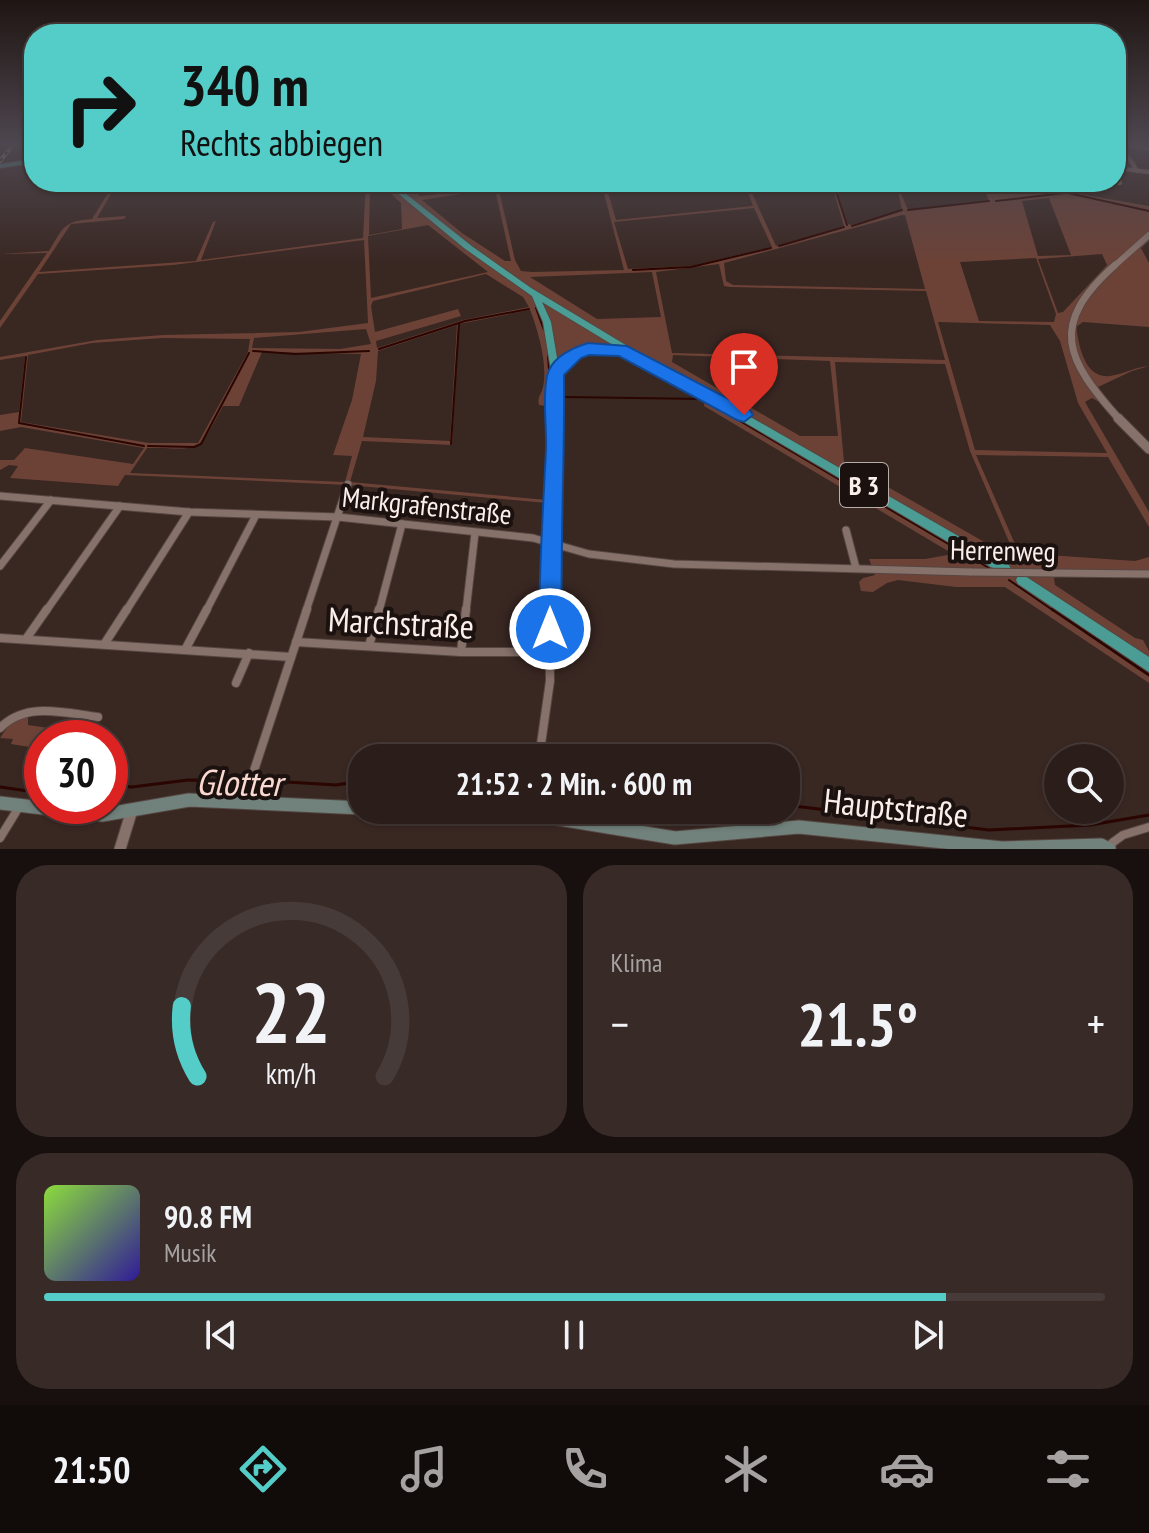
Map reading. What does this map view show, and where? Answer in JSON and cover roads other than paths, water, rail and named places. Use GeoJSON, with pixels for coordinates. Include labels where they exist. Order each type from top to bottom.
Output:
{"type":"FeatureCollection","features":[{"type":"Feature","properties":{"kind":"highway","name":"B 3"},"geometry":{"type":"LineString","coordinates":[[400,192],[528,290],[722,403]]}},
{"type":"Feature","properties":{"kind":"highway","name":"B 3"},"geometry":{"type":"LineString","coordinates":[[467,246],[722,403],[1005,569]]}},
{"type":"Feature","properties":{"kind":"highway"},"geometry":{"type":"LineString","coordinates":[[528,290],[536,298],[547,322],[555,375]]}},
{"type":"Feature","properties":{"kind":"highway"},"geometry":{"type":"LineString","coordinates":[[555,375],[570,357],[588,349],[607,347],[641,358]]}},
{"type":"Feature","properties":{"kind":"highway"},"geometry":{"type":"LineString","coordinates":[[1022,580],[1149,665]]}},
{"type":"Feature","properties":{"kind":"main road"},"geometry":{"type":"LineString","coordinates":[[0,803],[19,807],[64,808],[102,815],[189,800],[348,807]]}},
{"type":"Feature","properties":{"kind":"main road","name":"Hauptstraße"},"geometry":{"type":"LineString","coordinates":[[587,824],[674,844],[742,830],[799,827],[973,846],[1101,845],[1110,849]]}},
{"type":"Feature","properties":{"kind":"street"},"geometry":{"type":"LineString","coordinates":[[1149,235],[1081,301],[1069,325],[1070,341],[1078,364],[1118,418],[1149,449]]}},
{"type":"Feature","properties":{"kind":"street"},"geometry":{"type":"LineString","coordinates":[[541,744],[550,681],[549,543],[556,449],[555,375]]}},
{"type":"Feature","properties":{"kind":"street"},"geometry":{"type":"LineString","coordinates":[[244,801],[250,775],[348,484]]}},
{"type":"Feature","properties":{"kind":"street","name":"Markgrafenstraße"},"geometry":{"type":"LineString","coordinates":[[0,496],[189,512],[338,517],[533,538],[589,554],[674,564],[856,568]]}},
{"type":"Feature","properties":{"kind":"street"},"geometry":{"type":"LineString","coordinates":[[0,566],[51,500]]}},
{"type":"Feature","properties":{"kind":"street"},"geometry":{"type":"LineString","coordinates":[[26,639],[120,506]]}},
{"type":"Feature","properties":{"kind":"street"},"geometry":{"type":"LineString","coordinates":[[105,643],[189,512]]}},
{"type":"Feature","properties":{"kind":"street"},"geometry":{"type":"LineString","coordinates":[[186,648],[256,515]]}},
{"type":"Feature","properties":{"kind":"street"},"geometry":{"type":"LineString","coordinates":[[369,646],[402,524]]}},
{"type":"Feature","properties":{"kind":"street"},"geometry":{"type":"LineString","coordinates":[[846,530],[856,568]]}},
{"type":"Feature","properties":{"kind":"street"},"geometry":{"type":"LineString","coordinates":[[461,652],[475,533]]}},
{"type":"Feature","properties":{"kind":"street","name":"Herrenweg"},"geometry":{"type":"LineString","coordinates":[[856,568],[1149,574]]}},
{"type":"Feature","properties":{"kind":"street","name":"Marchstraße"},"geometry":{"type":"LineString","coordinates":[[0,638],[291,657]]}},
{"type":"Feature","properties":{"kind":"street","name":"Marchstraße"},"geometry":{"type":"LineString","coordinates":[[296,642],[461,652],[551,652]]}},
{"type":"Feature","properties":{"kind":"street"},"geometry":{"type":"LineString","coordinates":[[236,683],[249,653]]}},
{"type":"Feature","properties":{"kind":"street"},"geometry":{"type":"LineString","coordinates":[[0,728],[6,720],[23,711],[98,717]]}},
{"type":"Feature","properties":{"kind":"street"},"geometry":{"type":"LineString","coordinates":[[0,838],[19,807]]}},
{"type":"Feature","properties":{"kind":"street"},"geometry":{"type":"LineString","coordinates":[[120,849],[132,810]]}},
{"type":"Feature","properties":{"kind":"street","name":"Hauptstraße"},"geometry":{"type":"LineString","coordinates":[[1110,849],[1112,843],[1123,835],[1149,827]]}},
{"type":"Feature","properties":{"kind":"waterway"},"geometry":{"type":"LineString","coordinates":[[836,192],[847,225]]}},
{"type":"Feature","properties":{"kind":"waterway"},"geometry":{"type":"LineString","coordinates":[[996,201],[1064,193]]}},
{"type":"Feature","properties":{"kind":"waterway"},"geometry":{"type":"LineString","coordinates":[[1068,193],[1149,211]]}},
{"type":"Feature","properties":{"kind":"waterway"},"geometry":{"type":"LineString","coordinates":[[908,210],[989,201]]}},
{"type":"Feature","properties":{"kind":"waterway"},"geometry":{"type":"LineString","coordinates":[[852,226],[902,210]]}},
{"type":"Feature","properties":{"kind":"waterway"},"geometry":{"type":"LineString","coordinates":[[779,246],[844,227]]}},
{"type":"Feature","properties":{"kind":"waterway"},"geometry":{"type":"LineString","coordinates":[[633,270],[691,267],[771,248]]}},
{"type":"Feature","properties":{"kind":"waterway"},"geometry":{"type":"LineString","coordinates":[[536,308],[544,330]]}},
{"type":"Feature","properties":{"kind":"waterway"},"geometry":{"type":"LineString","coordinates":[[379,349],[465,321],[529,309]]}},
{"type":"Feature","properties":{"kind":"waterway"},"geometry":{"type":"LineString","coordinates":[[451,444],[459,323]]}},
{"type":"Feature","properties":{"kind":"waterway"},"geometry":{"type":"LineString","coordinates":[[253,351],[295,354],[369,351]]}},
{"type":"Feature","properties":{"kind":"waterway"},"geometry":{"type":"LineString","coordinates":[[148,446],[194,447],[201,444],[249,353]]}},
{"type":"Feature","properties":{"kind":"waterway"},"geometry":{"type":"LineString","coordinates":[[547,401],[551,397],[548,356]]}},
{"type":"Feature","properties":{"kind":"waterway"},"geometry":{"type":"LineString","coordinates":[[26,357],[19,423],[144,446]]}},
{"type":"Feature","properties":{"kind":"waterway"},"geometry":{"type":"LineString","coordinates":[[564,397],[703,399],[989,568]]}},
{"type":"Feature","properties":{"kind":"waterway"},"geometry":{"type":"LineString","coordinates":[[1009,580],[1054,611]]}},
{"type":"Feature","properties":{"kind":"waterway"},"geometry":{"type":"LineString","coordinates":[[1052,609],[1149,675]]}},
{"type":"Feature","properties":{"kind":"waterway","name":"Glotter"},"geometry":{"type":"LineString","coordinates":[[128,786],[188,780],[246,781]]}},
{"type":"Feature","properties":{"kind":"waterway","name":"Glotter"},"geometry":{"type":"LineString","coordinates":[[252,780],[348,783]]}},
{"type":"Feature","properties":{"kind":"waterway","name":"Glotter"},"geometry":{"type":"LineString","coordinates":[[0,787],[24,790]]}},
{"type":"Feature","properties":{"kind":"waterway","name":"Glotter"},"geometry":{"type":"LineString","coordinates":[[800,807],[989,830],[1090,825],[1149,815]]}}]}
